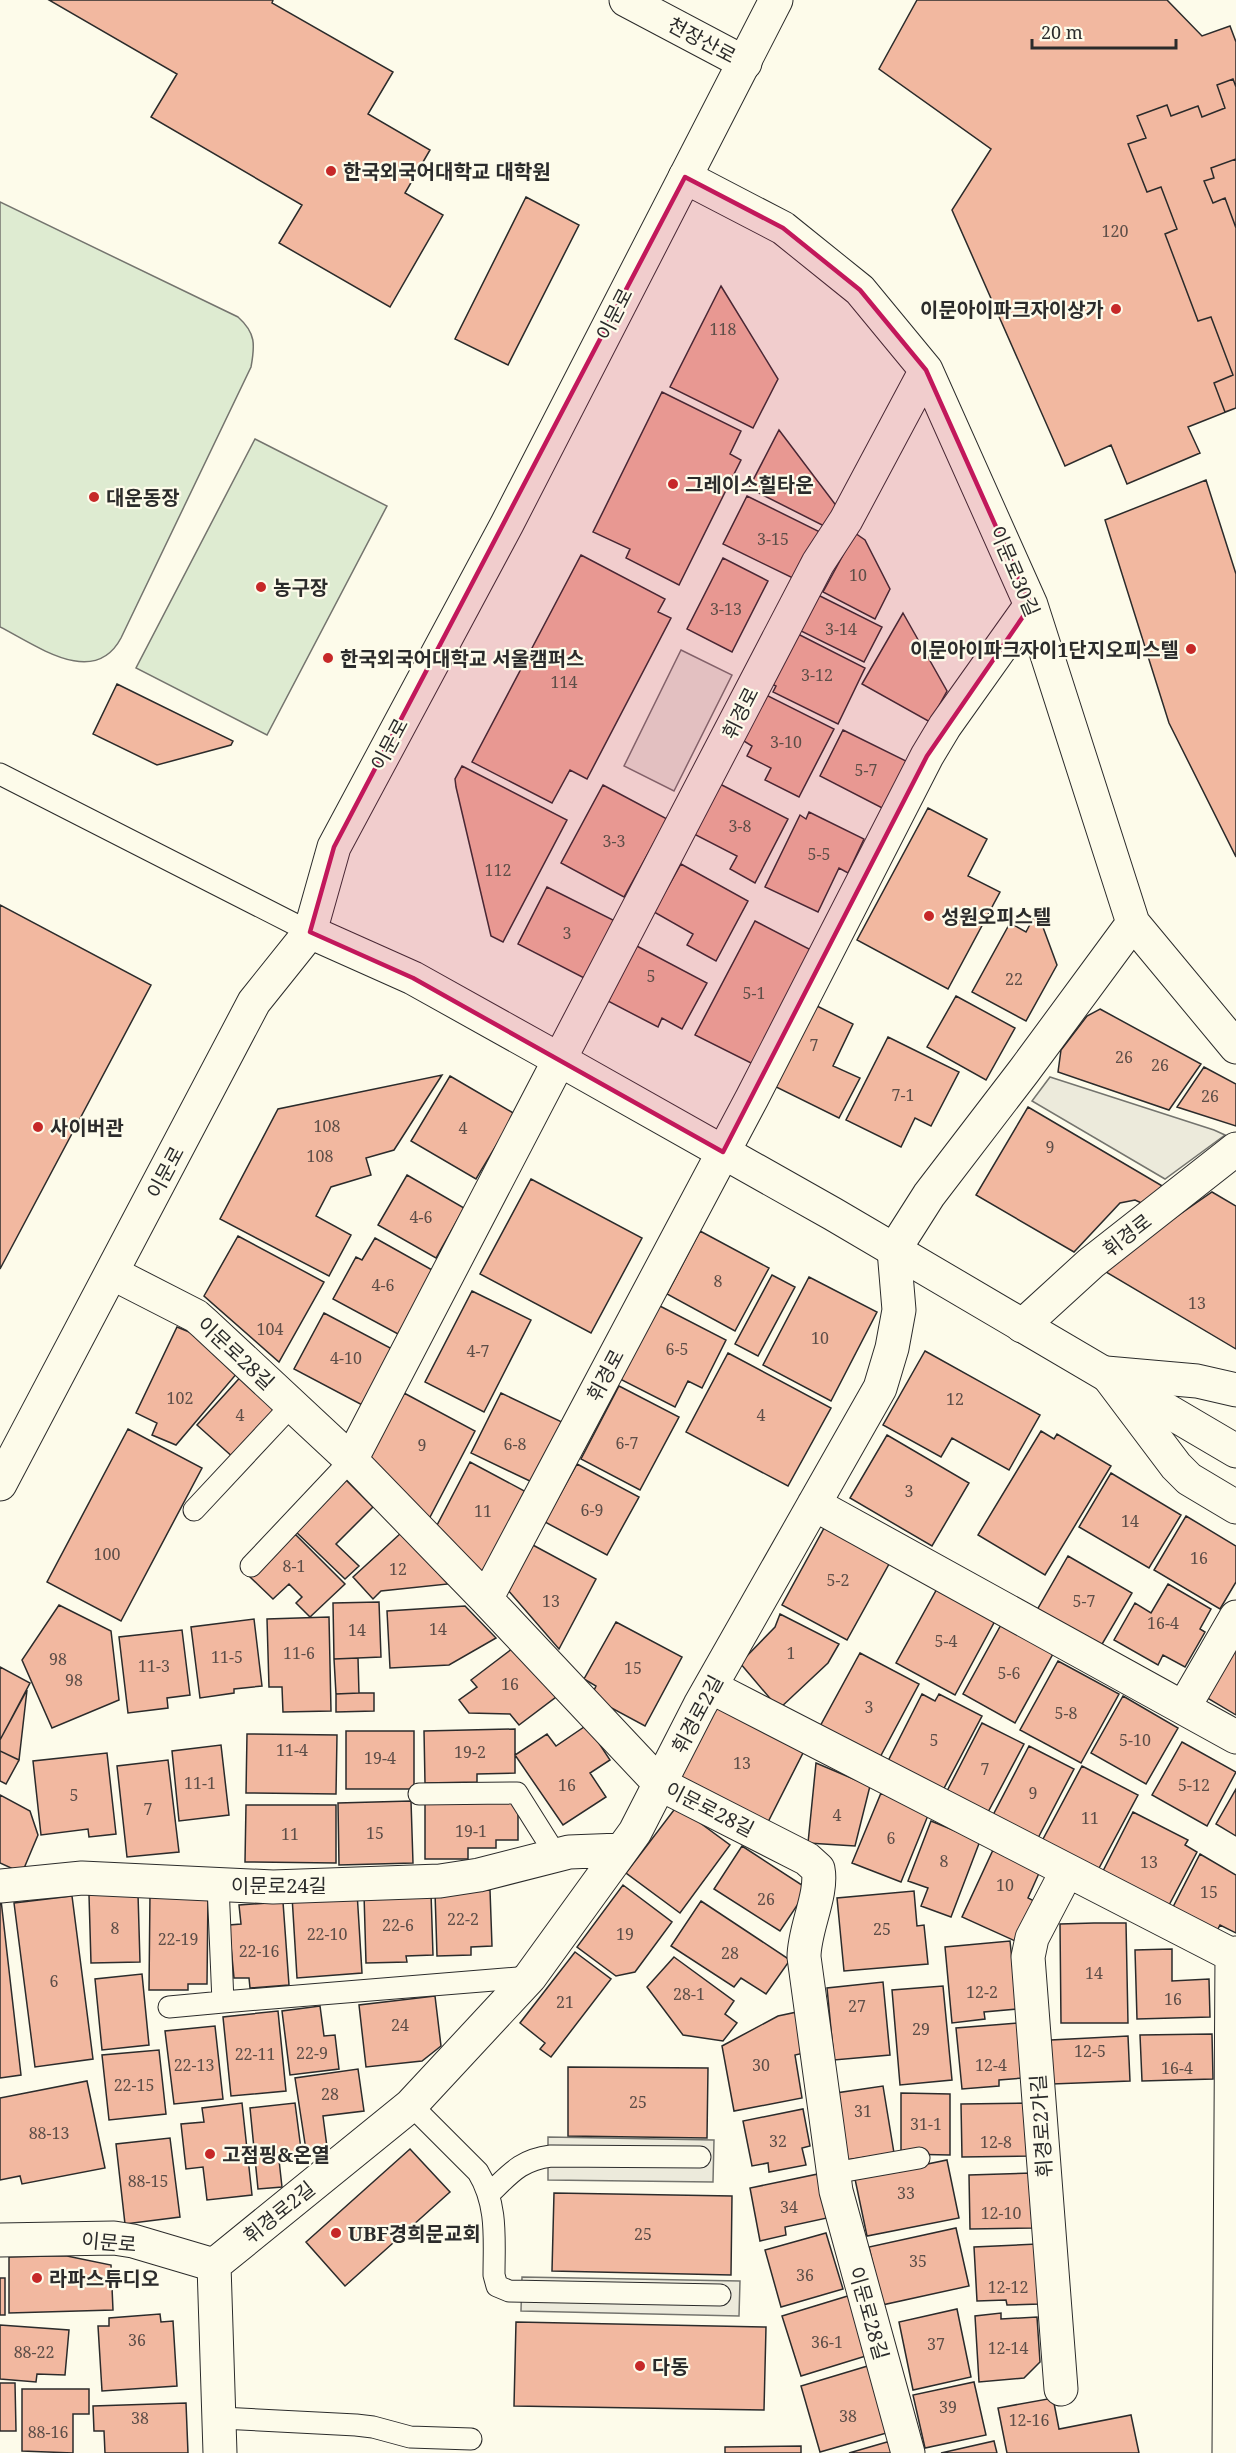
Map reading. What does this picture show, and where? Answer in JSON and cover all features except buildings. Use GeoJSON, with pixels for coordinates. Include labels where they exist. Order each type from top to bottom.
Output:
{"type":"FeatureCollection","features":[{"type":"Feature","properties":{"kind":"street","name":"천장산로"},"geometry":{"type":"LineString","coordinates":[[626,0],[745,63]]}},
{"type":"Feature","properties":{"kind":"street","name":"이문로"},"geometry":{"type":"LineString","coordinates":[[0,1484],[254,1002],[310,932],[334,848],[507,524],[776,0]]}},
{"type":"Feature","properties":{"kind":"street","name":"이문로30길"},"geometry":{"type":"LineString","coordinates":[[685,177],[783,228],[861,290],[926,370],[1031,605],[1133,923],[1236,1047]]}},
{"type":"Feature","properties":{"kind":"street","name":"휘경로"},"geometry":{"type":"LineString","coordinates":[[351,1460],[818,563],[846,520],[926,370]]}},
{"type":"Feature","properties":{"kind":"street","name":"휘경로"},"geometry":{"type":"LineString","coordinates":[[486,1599],[723,1152],[927,756],[945,726],[1031,605]]}},
{"type":"Feature","properties":{"kind":"street"},"geometry":{"type":"LineString","coordinates":[[894,1250],[929,1195],[1133,923]]}},
{"type":"Feature","properties":{"kind":"street"},"geometry":{"type":"LineString","coordinates":[[310,932],[413,978],[560,1060],[894,1250],[1236,1451]]}},
{"type":"Feature","properties":{"kind":"street","name":"휘경로"},"geometry":{"type":"LineString","coordinates":[[1022,1326],[1091,1263],[1236,1149]]}},
{"type":"Feature","properties":{"kind":"street","name":"휘경로2길"},"geometry":{"type":"LineString","coordinates":[[214,2265],[411,2105],[530,1977],[635,1832],[711,1688],[880,1388],[887,1370],[899,1310],[894,1250]]}},
{"type":"Feature","properties":{"kind":"street","name":"이문로28길"},"geometry":{"type":"LineString","coordinates":[[112,1273],[196,1316],[351,1460],[486,1599],[660,1785],[807,1859],[818,1869],[819,1882],[807,1929],[804,1957],[834,2173],[841,2211],[908,2453]]}},
{"type":"Feature","properties":{"kind":"street"},"geometry":{"type":"LineString","coordinates":[[1106,1373],[1197,1381],[1236,1390]]}},
{"type":"Feature","properties":{"kind":"street"},"geometry":{"type":"LineString","coordinates":[[1106,1373],[1176,1466],[1189,1479],[1236,1508]]}},
{"type":"Feature","properties":{"kind":"street"},"geometry":{"type":"LineString","coordinates":[[814,1504],[1236,1737]]}},
{"type":"Feature","properties":{"kind":"street"},"geometry":{"type":"LineString","coordinates":[[1184,1707],[1236,1617]]}},
{"type":"Feature","properties":{"kind":"street"},"geometry":{"type":"LineString","coordinates":[[711,1688],[1234,1954],[1229,2453]]}},
{"type":"Feature","properties":{"kind":"street","name":"이문로24길"},"geometry":{"type":"LineString","coordinates":[[0,1886],[82,1878],[273,1887],[440,1881],[479,1875],[569,1852],[621,1850]]}},
{"type":"Feature","properties":{"kind":"street","name":"휘경로2가길"},"geometry":{"type":"LineString","coordinates":[[1061,2389],[1028,1957],[1032,1938],[1067,1871]]}},
{"type":"Feature","properties":{"kind":"street","name":"이문로"},"geometry":{"type":"LineString","coordinates":[[0,2241],[114,2238],[134,2241],[214,2265]]}},
{"type":"Feature","properties":{"kind":"street"},"geometry":{"type":"LineString","coordinates":[[214,2265],[221,2418],[220,2453]]}},
{"type":"Feature","properties":{"kind":"lane"},"geometry":{"type":"LineString","coordinates":[[0,774],[310,932]]}},
{"type":"Feature","properties":{"kind":"lane","name":"이문로28길"},"geometry":{"type":"LineString","coordinates":[[194,1510],[292,1405]]}},
{"type":"Feature","properties":{"kind":"lane"},"geometry":{"type":"LineString","coordinates":[[251,1566],[351,1460]]}},
{"type":"Feature","properties":{"kind":"lane"},"geometry":{"type":"LineString","coordinates":[[419,1794],[517,1793],[556,1855]]}},
{"type":"Feature","properties":{"kind":"lane"},"geometry":{"type":"LineString","coordinates":[[218,1885],[223,2002]]}},
{"type":"Feature","properties":{"kind":"lane"},"geometry":{"type":"LineString","coordinates":[[169,2007],[530,1977]]}},
{"type":"Feature","properties":{"kind":"lane"},"geometry":{"type":"LineString","coordinates":[[411,2105],[478,2172],[489,2194],[494,2222],[494,2275],[497,2286],[509,2291],[720,2295]]}},
{"type":"Feature","properties":{"kind":"lane"},"geometry":{"type":"LineString","coordinates":[[489,2194],[520,2164],[533,2158],[550,2156],[700,2157]]}},
{"type":"Feature","properties":{"kind":"lane"},"geometry":{"type":"LineString","coordinates":[[834,2173],[919,2158]]}},
{"type":"Feature","properties":{"kind":"lane"},"geometry":{"type":"LineString","coordinates":[[221,2418],[356,2425],[410,2437],[471,2439]]}},
{"type":"Feature","properties":{"kind":"highlighted area"},"geometry":{"type":"Polygon","coordinates":[[[685,177],[783,228],[860,290],[926,370],[1031,605],[927,756],[723,1152],[413,978],[310,932],[334,847],[685,177]]]}},
{"type":"Feature","properties":{"kind":"green space","name":"대운동장"},"geometry":{"type":"Polygon","coordinates":[[[0,202],[238,317],[248,328],[253,340],[251,367],[121,638],[110,653],[96,660],[80,662],[64,658],[47,652],[0,627],[0,202]]]}},
{"type":"Feature","properties":{"kind":"green space","name":"농구장"},"geometry":{"type":"Polygon","coordinates":[[[255,439],[387,506],[267,735],[136,668],[255,439]]]}},
{"type":"Feature","properties":{"kind":"shaded area"},"geometry":{"type":"Polygon","coordinates":[[[681,650],[732,675],[674,791],[624,766],[681,650]]]}},
{"type":"Feature","properties":{"kind":"shaded area"},"geometry":{"type":"Polygon","coordinates":[[[1050,1077],[1225,1135],[1165,1179],[1032,1101],[1050,1077]]]}},
{"type":"Feature","properties":{"kind":"shaded area"},"geometry":{"type":"Polygon","coordinates":[[[548,2137],[714,2140],[713,2182],[548,2180],[548,2137]]]}},
{"type":"Feature","properties":{"kind":"shaded area"},"geometry":{"type":"Polygon","coordinates":[[[522,2277],[740,2281],[739,2316],[521,2311],[522,2277]]]}},
{"type":"Feature","properties":{"kind":"place","name":"한국외국어대학교 대학원"},"geometry":{"type":"Point","coordinates":[331,171]}},
{"type":"Feature","properties":{"kind":"place","name":"이문아이파크자이상가"},"geometry":{"type":"Point","coordinates":[1116,309]}},
{"type":"Feature","properties":{"kind":"place","name":"그레이스힐타운"},"geometry":{"type":"Point","coordinates":[673,484]}},
{"type":"Feature","properties":{"kind":"place","name":"대운동장"},"geometry":{"type":"Point","coordinates":[94,497]}},
{"type":"Feature","properties":{"kind":"place","name":"농구장"},"geometry":{"type":"Point","coordinates":[261,587]}},
{"type":"Feature","properties":{"kind":"place","name":"이문아이파크자이1단지오피스텔"},"geometry":{"type":"Point","coordinates":[1191,649]}},
{"type":"Feature","properties":{"kind":"place","name":"한국외국어대학교 서울캠퍼스"},"geometry":{"type":"Point","coordinates":[328,658]}},
{"type":"Feature","properties":{"kind":"place","name":"성원오피스텔"},"geometry":{"type":"Point","coordinates":[929,916]}},
{"type":"Feature","properties":{"kind":"place","name":"사이버관"},"geometry":{"type":"Point","coordinates":[38,1127]}},
{"type":"Feature","properties":{"kind":"place","name":"고점핑&온열"},"geometry":{"type":"Point","coordinates":[210,2154]}},
{"type":"Feature","properties":{"kind":"place","name":"UBF경희문교회"},"geometry":{"type":"Point","coordinates":[336,2233]}},
{"type":"Feature","properties":{"kind":"place","name":"라파스튜디오"},"geometry":{"type":"Point","coordinates":[37,2278]}},
{"type":"Feature","properties":{"kind":"place","name":"다동"},"geometry":{"type":"Point","coordinates":[640,2366]}}]}
